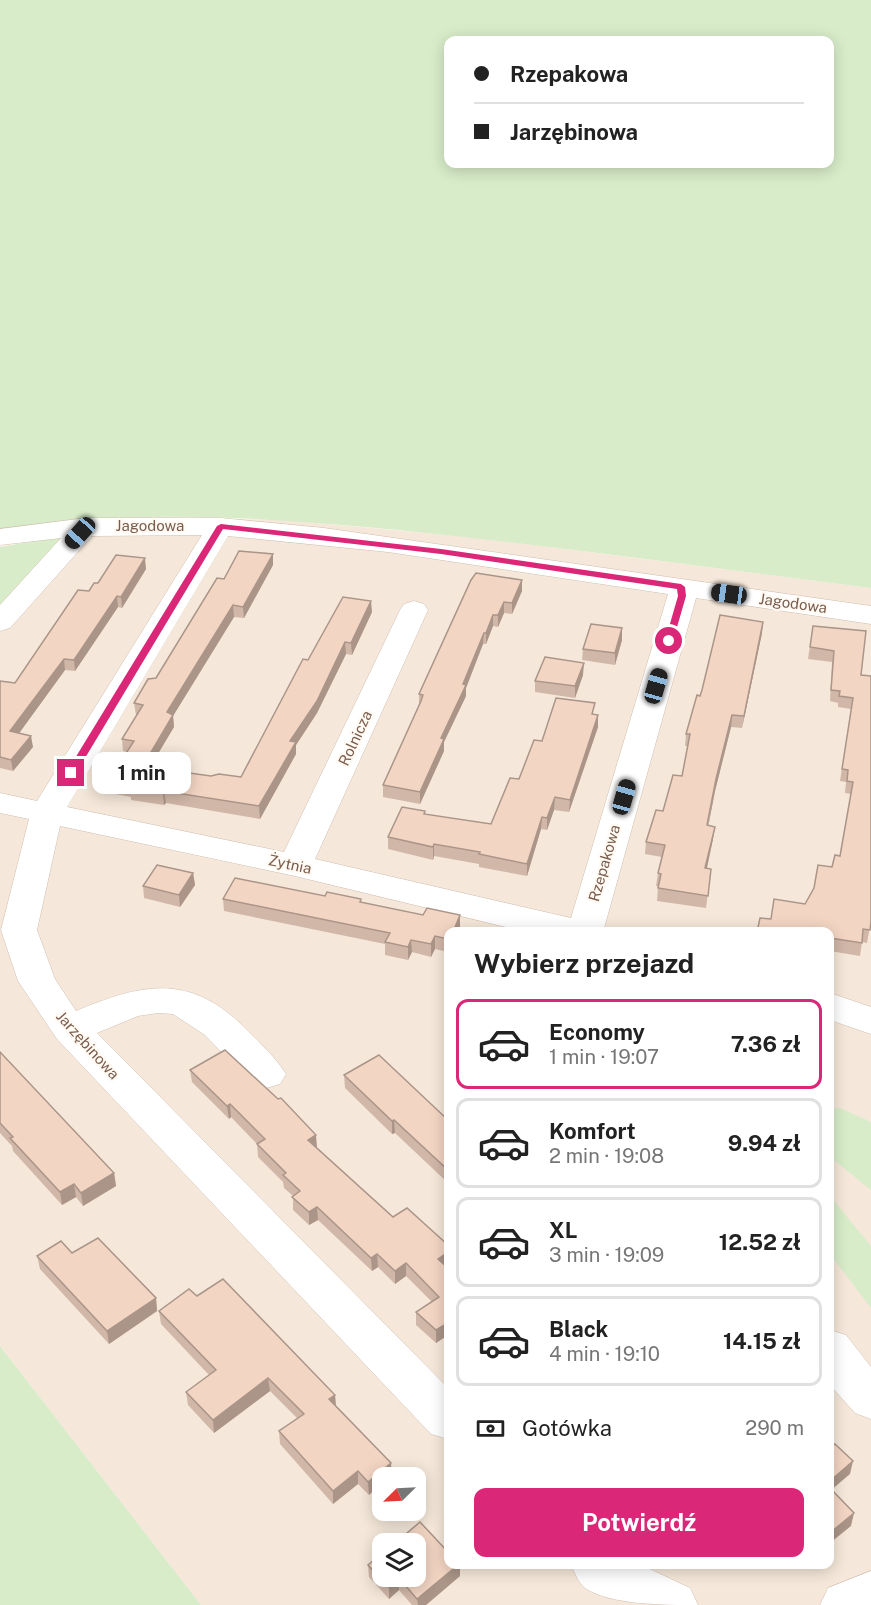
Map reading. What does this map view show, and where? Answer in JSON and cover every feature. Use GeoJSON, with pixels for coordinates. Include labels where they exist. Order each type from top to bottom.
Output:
{"type":"FeatureCollection","features":[{"type":"Feature","properties":{"kind":"street","name":"Jagodowa"},"geometry":{"type":"LineString","coordinates":[[0,537],[86,526],[161,524],[221,526],[441,551],[871,615]]}},
{"type":"Feature","properties":{"kind":"street"},"geometry":{"type":"LineString","coordinates":[[0,622],[86,526]]}},
{"type":"Feature","properties":{"kind":"street","name":"Jarzębinowa"},"geometry":{"type":"LineString","coordinates":[[221,526],[47,812],[10,932],[37,981],[70,1029],[444,1415]]}},
{"type":"Feature","properties":{"kind":"street","name":"Rzepakowa"},"geometry":{"type":"LineString","coordinates":[[586,927],[682,596],[681,587]]}},
{"type":"Feature","properties":{"kind":"street","name":"Rolnicza"},"geometry":{"type":"LineString","coordinates":[[295,865],[414,610]]}},
{"type":"Feature","properties":{"kind":"street","name":"Żytnia"},"geometry":{"type":"LineString","coordinates":[[0,803],[295,865],[557,927]]}},
{"type":"Feature","properties":{"kind":"street"},"geometry":{"type":"LineString","coordinates":[[70,1029],[119,1009],[158,1000],[190,1005],[219,1025],[266,1074]]}},
{"type":"Feature","properties":{"kind":"street"},"geometry":{"type":"LineString","coordinates":[[834,1007],[871,1021]]}},
{"type":"Feature","properties":{"kind":"street"},"geometry":{"type":"LineString","coordinates":[[834,1355],[871,1399]]}},
{"type":"Feature","properties":{"kind":"street"},"geometry":{"type":"LineString","coordinates":[[600,1569],[605,1574],[672,1605]]}},
{"type":"Feature","properties":{"kind":"street"},"geometry":{"type":"LineString","coordinates":[[846,1605],[871,1595]]}},
{"type":"Feature","properties":{"kind":"shaded area"},"geometry":{"type":"Polygon","coordinates":[[[142,517],[283,520],[479,538],[871,588],[871,1605],[201,1605],[0,1346],[0,612],[86,519],[142,517]]]}},
{"type":"Feature","properties":{"kind":"green space"},"geometry":{"type":"Polygon","coordinates":[[[0,0],[871,0],[871,588],[516,543],[299,522],[149,517],[49,524],[0,531],[0,0]]]}},
{"type":"Feature","properties":{"kind":"green space"},"geometry":{"type":"Polygon","coordinates":[[[70,535],[0,612],[0,547],[70,535]]]}},
{"type":"Feature","properties":{"kind":"green space"},"geometry":{"type":"Polygon","coordinates":[[[840,1108],[871,1122],[871,1190],[834,1160],[834,1109],[840,1108]]]}},
{"type":"Feature","properties":{"kind":"green space"},"geometry":{"type":"Polygon","coordinates":[[[834,1201],[871,1246],[871,1308],[834,1259],[834,1201]]]}},
{"type":"Feature","properties":{"kind":"green space"},"geometry":{"type":"Polygon","coordinates":[[[0,1346],[201,1605],[0,1605],[0,1346]]]}},
{"type":"Feature","properties":{"kind":"building"},"geometry":{"type":"Polygon","coordinates":[[[239,551],[273,554],[243,607],[233,605],[167,712],[173,715],[147,759],[149,759],[145,767],[211,776],[219,774],[241,777],[303,659],[308,660],[343,597],[371,601],[351,643],[345,642],[317,701],[290,741],[296,742],[259,806],[130,788],[131,785],[108,781],[134,741],[122,739],[143,705],[134,703],[148,679],[156,678],[217,578],[224,579],[239,551]]]}},
{"type":"Feature","properties":{"kind":"building"},"geometry":{"type":"Polygon","coordinates":[[[116,555],[145,558],[121,597],[117,596],[74,660],[64,659],[10,731],[31,736],[11,760],[0,757],[0,681],[15,683],[78,590],[89,591],[94,583],[98,583],[116,555]]]}},
{"type":"Feature","properties":{"kind":"building"},"geometry":{"type":"Polygon","coordinates":[[[476,573],[522,580],[512,603],[504,602],[498,615],[493,615],[484,633],[463,684],[466,685],[441,738],[444,739],[420,792],[383,785],[421,701],[423,695],[419,694],[476,573]]]}},
{"type":"Feature","properties":{"kind":"building"},"geometry":{"type":"Polygon","coordinates":[[[720,615],[763,622],[744,716],[732,715],[716,779],[707,825],[715,827],[705,868],[711,869],[708,896],[658,888],[661,874],[658,873],[665,845],[646,842],[656,810],[663,811],[673,775],[682,776],[690,734],[686,734],[697,695],[700,696],[702,690],[720,615]]]}},
{"type":"Feature","properties":{"kind":"building"},"geometry":{"type":"Polygon","coordinates":[[[591,624],[622,628],[615,653],[583,649],[591,624]]]}},
{"type":"Feature","properties":{"kind":"building"},"geometry":{"type":"Polygon","coordinates":[[[813,626],[866,631],[861,675],[871,676],[871,921],[870,930],[863,929],[862,943],[834,939],[834,927],[758,927],[760,918],[771,919],[774,899],[805,904],[814,888],[818,865],[832,867],[835,855],[840,856],[853,782],[847,781],[848,770],[842,769],[853,698],[839,696],[840,691],[831,690],[834,651],[810,647],[813,626]]]}},
{"type":"Feature","properties":{"kind":"building"},"geometry":{"type":"Polygon","coordinates":[[[545,657],[584,663],[575,686],[535,681],[545,657]]]}},
{"type":"Feature","properties":{"kind":"building"},"geometry":{"type":"Polygon","coordinates":[[[556,698],[595,703],[592,714],[598,715],[570,800],[555,797],[547,818],[542,817],[527,864],[479,854],[480,852],[434,844],[433,847],[388,837],[402,807],[425,811],[424,814],[491,824],[510,778],[519,779],[534,740],[542,741],[556,698]]]}},
{"type":"Feature","properties":{"kind":"building"},"geometry":{"type":"Polygon","coordinates":[[[157,865],[193,873],[179,895],[143,886],[157,865]]]}},
{"type":"Feature","properties":{"kind":"building"},"geometry":{"type":"Polygon","coordinates":[[[235,878],[325,896],[327,892],[361,899],[360,902],[423,915],[427,908],[460,915],[455,927],[444,927],[444,938],[435,936],[431,944],[411,940],[408,947],[385,942],[390,933],[223,899],[235,878]]]}},
{"type":"Feature","properties":{"kind":"building"},"geometry":{"type":"Polygon","coordinates":[[[225,1050],[278,1099],[281,1098],[316,1135],[308,1140],[393,1217],[407,1208],[444,1241],[444,1255],[438,1259],[444,1264],[444,1325],[436,1330],[416,1312],[439,1297],[406,1263],[395,1271],[377,1254],[371,1258],[317,1207],[309,1212],[292,1197],[300,1191],[283,1175],[286,1173],[257,1144],[265,1139],[230,1104],[227,1106],[190,1070],[225,1050]]]}},
{"type":"Feature","properties":{"kind":"building"},"geometry":{"type":"Polygon","coordinates":[[[0,1052],[114,1173],[81,1193],[74,1184],[60,1192],[10,1138],[13,1137],[0,1123],[0,1052]]]}},
{"type":"Feature","properties":{"kind":"building"},"geometry":{"type":"Polygon","coordinates":[[[379,1055],[444,1116],[444,1166],[394,1120],[392,1121],[344,1075],[379,1055]]]}},
{"type":"Feature","properties":{"kind":"building"},"geometry":{"type":"Polygon","coordinates":[[[98,1238],[156,1298],[107,1331],[37,1256],[61,1241],[72,1253],[98,1238]]]}},
{"type":"Feature","properties":{"kind":"building"},"geometry":{"type":"Polygon","coordinates":[[[223,1279],[335,1395],[329,1399],[391,1463],[386,1467],[372,1467],[372,1479],[368,1482],[358,1471],[333,1491],[279,1431],[304,1414],[268,1378],[213,1420],[186,1392],[216,1370],[159,1311],[189,1289],[197,1296],[223,1279]]]}},
{"type":"Feature","properties":{"kind":"building"},"geometry":{"type":"Polygon","coordinates":[[[834,1445],[853,1461],[834,1478],[834,1445]]]}},
{"type":"Feature","properties":{"kind":"building"},"geometry":{"type":"Polygon","coordinates":[[[834,1492],[854,1513],[834,1530],[834,1492]]]}},
{"type":"Feature","properties":{"kind":"building"},"geometry":{"type":"Polygon","coordinates":[[[420,1522],[444,1548],[444,1569],[453,1569],[417,1599],[407,1587],[426,1587],[426,1533],[407,1533],[420,1522]]]}},
{"type":"Feature","properties":{"kind":"route"},"geometry":{"type":"LineString","coordinates":[[71,773],[221,526],[441,551],[681,587],[682,596],[669,641]]}}]}
